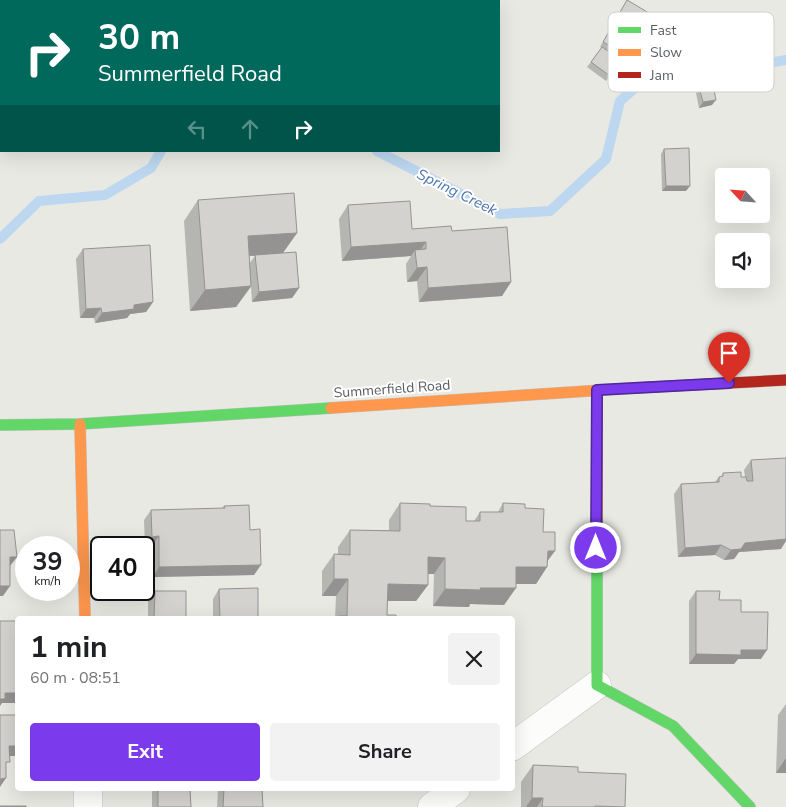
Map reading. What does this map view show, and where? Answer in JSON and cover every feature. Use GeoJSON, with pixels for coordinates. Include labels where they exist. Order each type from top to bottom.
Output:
{"type":"FeatureCollection","features":[{"type":"Feature","properties":{"kind":"street","name":"Summerfield Road"},"geometry":{"type":"LineString","coordinates":[[0,425],[80,424],[597,390],[786,380]]}},
{"type":"Feature","properties":{"kind":"street"},"geometry":{"type":"LineString","coordinates":[[596,685],[597,390]]}},
{"type":"Feature","properties":{"kind":"street"},"geometry":{"type":"LineString","coordinates":[[80,424],[85,616]]}},
{"type":"Feature","properties":{"kind":"street"},"geometry":{"type":"LineString","coordinates":[[515,745],[596,685]]}},
{"type":"Feature","properties":{"kind":"street"},"geometry":{"type":"LineString","coordinates":[[596,685],[673,726],[750,807]]}},
{"type":"Feature","properties":{"kind":"street"},"geometry":{"type":"LineString","coordinates":[[88,791],[88,807]]}},
{"type":"Feature","properties":{"kind":"street"},"geometry":{"type":"LineString","coordinates":[[432,807],[453,791]]}},
{"type":"Feature","properties":{"kind":"building"},"geometry":{"type":"Polygon","coordinates":[[[627,0],[647,12],[620,12],[627,0]]]}},
{"type":"Feature","properties":{"kind":"building"},"geometry":{"type":"Polygon","coordinates":[[[608,33],[608,45],[603,42],[608,33]]]}},
{"type":"Feature","properties":{"kind":"building"},"geometry":{"type":"Polygon","coordinates":[[[602,47],[608,51],[608,75],[591,62],[602,47]]]}},
{"type":"Feature","properties":{"kind":"building"},"geometry":{"type":"Polygon","coordinates":[[[700,92],[714,92],[716,100],[703,102],[700,92]]]}},
{"type":"Feature","properties":{"kind":"building"},"geometry":{"type":"Polygon","coordinates":[[[689,148],[690,186],[666,186],[664,149],[689,148]]]}},
{"type":"Feature","properties":{"kind":"building"},"geometry":{"type":"Polygon","coordinates":[[[294,193],[297,233],[248,236],[251,286],[205,290],[198,200],[294,193]]]}},
{"type":"Feature","properties":{"kind":"building"},"geometry":{"type":"Polygon","coordinates":[[[410,201],[412,229],[451,226],[452,231],[507,227],[511,282],[428,288],[427,267],[417,268],[415,250],[426,249],[426,242],[351,247],[348,205],[410,201]]]}},
{"type":"Feature","properties":{"kind":"building"},"geometry":{"type":"Polygon","coordinates":[[[150,245],[153,302],[134,305],[134,309],[102,313],[101,308],[86,309],[83,249],[150,245]]]}},
{"type":"Feature","properties":{"kind":"building"},"geometry":{"type":"Polygon","coordinates":[[[296,252],[299,288],[259,292],[255,255],[296,252]]]}},
{"type":"Feature","properties":{"kind":"building"},"geometry":{"type":"Polygon","coordinates":[[[786,458],[786,539],[745,543],[741,549],[731,550],[721,545],[685,548],[681,484],[719,482],[719,477],[723,476],[723,473],[741,472],[741,477],[746,477],[747,481],[753,481],[751,460],[786,458]]]}},
{"type":"Feature","properties":{"kind":"building"},"geometry":{"type":"Polygon","coordinates":[[[400,503],[466,507],[466,521],[480,521],[480,512],[503,512],[503,503],[525,504],[525,508],[544,509],[543,532],[555,532],[555,551],[548,551],[547,567],[516,567],[516,588],[480,588],[481,590],[445,589],[445,558],[428,557],[428,585],[388,584],[387,615],[396,616],[347,616],[348,579],[334,579],[334,554],[350,555],[350,530],[400,531],[400,503]]]}},
{"type":"Feature","properties":{"kind":"building"},"geometry":{"type":"Polygon","coordinates":[[[249,505],[250,530],[260,529],[261,565],[159,567],[159,536],[152,536],[151,510],[225,508],[224,506],[249,505]]]}},
{"type":"Feature","properties":{"kind":"building"},"geometry":{"type":"Polygon","coordinates":[[[0,530],[14,530],[15,557],[10,557],[10,586],[0,586],[0,530]]]}},
{"type":"Feature","properties":{"kind":"building"},"geometry":{"type":"Polygon","coordinates":[[[258,588],[258,616],[220,616],[219,589],[258,588]]]}},
{"type":"Feature","properties":{"kind":"building"},"geometry":{"type":"Polygon","coordinates":[[[155,591],[186,591],[186,616],[154,616],[155,591]]]}},
{"type":"Feature","properties":{"kind":"building"},"geometry":{"type":"Polygon","coordinates":[[[696,591],[720,591],[719,600],[741,600],[741,612],[768,612],[767,650],[741,650],[741,655],[696,654],[696,591]]]}},
{"type":"Feature","properties":{"kind":"building"},"geometry":{"type":"Polygon","coordinates":[[[0,621],[15,621],[15,693],[5,693],[5,699],[0,699],[0,621]]]}},
{"type":"Feature","properties":{"kind":"building"},"geometry":{"type":"Polygon","coordinates":[[[0,715],[15,715],[15,746],[9,746],[10,762],[6,762],[6,778],[0,779],[0,715]]]}},
{"type":"Feature","properties":{"kind":"building"},"geometry":{"type":"Polygon","coordinates":[[[533,765],[578,767],[578,772],[626,774],[625,807],[542,807],[543,798],[532,798],[533,765]]]}},
{"type":"Feature","properties":{"kind":"building"},"geometry":{"type":"Polygon","coordinates":[[[158,791],[190,791],[191,807],[158,807],[158,791]]]}},
{"type":"Feature","properties":{"kind":"building"},"geometry":{"type":"Polygon","coordinates":[[[224,791],[262,791],[263,807],[223,807],[224,791]]]}},
{"type":"Feature","properties":{"kind":"building"},"geometry":{"type":"Polygon","coordinates":[[[26,806],[26,807],[0,807],[26,806]]]}},
{"type":"Feature","properties":{"kind":"waterway","name":"Spring Creek"},"geometry":{"type":"LineString","coordinates":[[774,62],[786,60]]}},
{"type":"Feature","properties":{"kind":"waterway","name":"Spring Creek"},"geometry":{"type":"LineString","coordinates":[[379,152],[500,214],[550,211],[606,159],[620,101],[630,92]]}},
{"type":"Feature","properties":{"kind":"waterway","name":"Spring Creek"},"geometry":{"type":"LineString","coordinates":[[0,239],[39,201],[105,195],[151,168],[160,152]]}},
{"type":"Feature","properties":{"kind":"traffic: fast"},"geometry":{"type":"LineString","coordinates":[[0,425],[80,424],[331,408]]}},
{"type":"Feature","properties":{"kind":"traffic: fast"},"geometry":{"type":"LineString","coordinates":[[597,558],[597,685],[673,726],[750,807]]}},
{"type":"Feature","properties":{"kind":"traffic: slow"},"geometry":{"type":"LineString","coordinates":[[331,408],[634,388]]}},
{"type":"Feature","properties":{"kind":"traffic: slow"},"geometry":{"type":"LineString","coordinates":[[80,424],[85,616]]}},
{"type":"Feature","properties":{"kind":"traffic: jam"},"geometry":{"type":"LineString","coordinates":[[634,388],[786,380]]}},
{"type":"Feature","properties":{"kind":"traffic: jam"},"geometry":{"type":"LineString","coordinates":[[597,390],[597,558]]}},
{"type":"Feature","properties":{"kind":"route"},"geometry":{"type":"LineString","coordinates":[[596,548],[597,390],[729,383]]}}]}
